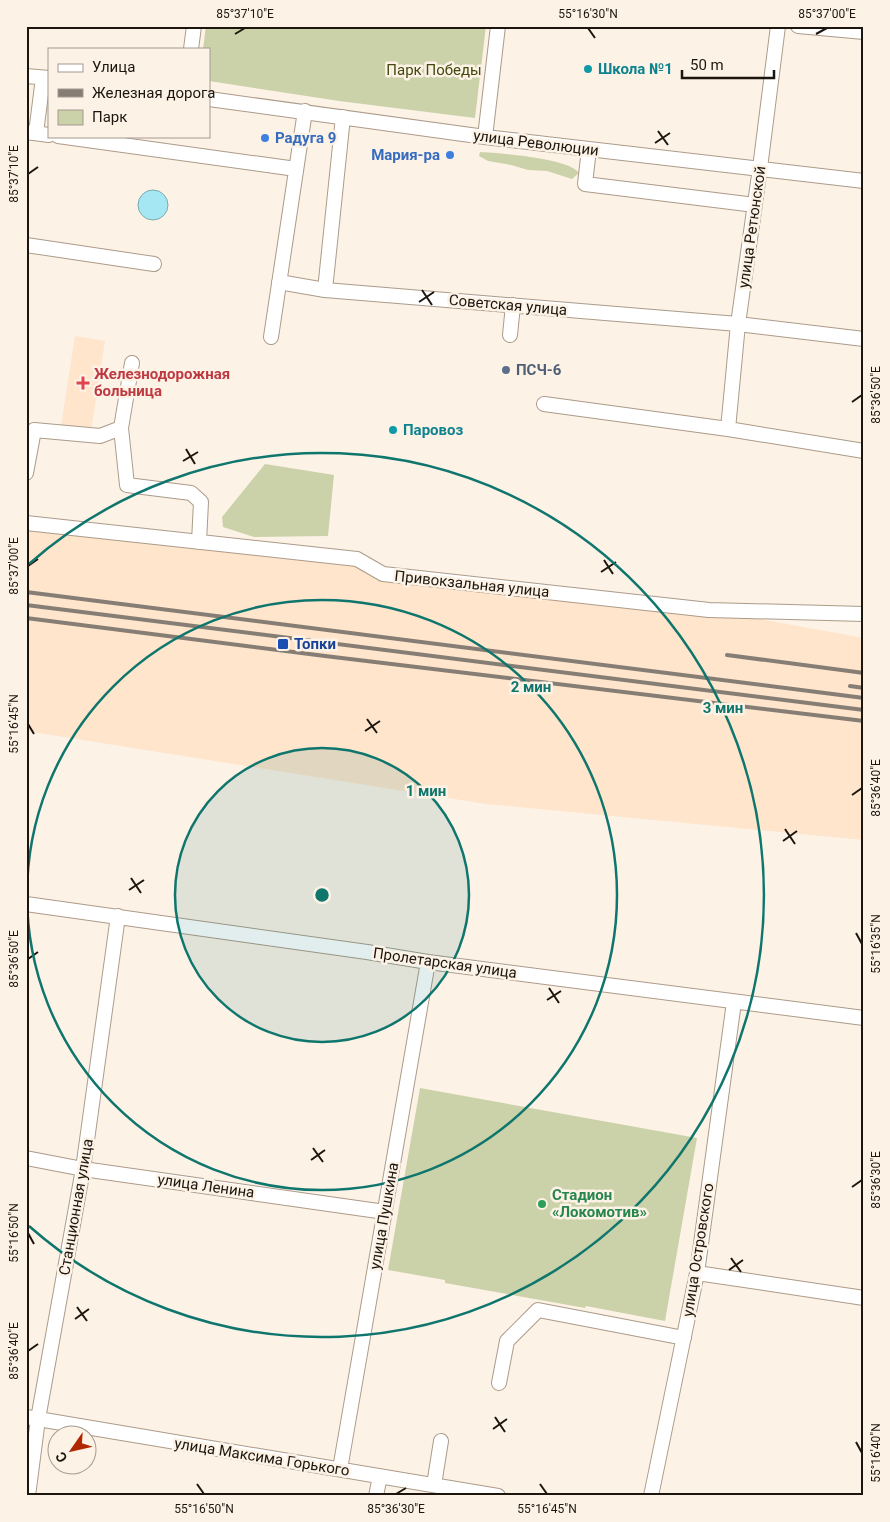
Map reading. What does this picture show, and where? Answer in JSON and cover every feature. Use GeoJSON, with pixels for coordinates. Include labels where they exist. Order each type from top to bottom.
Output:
{"type":"FeatureCollection","features":[{"type":"Feature","properties":{"kind":"street"},"geometry":{"type":"LineString","coordinates":[[191,48],[194,26]]}},
{"type":"Feature","properties":{"kind":"street"},"geometry":{"type":"LineString","coordinates":[[485,137],[498,26]]}},
{"type":"Feature","properties":{"kind":"street","name":"улица Ретюнской"},"geometry":{"type":"LineString","coordinates":[[728,429],[738,324],[778,26]]}},
{"type":"Feature","properties":{"kind":"street"},"geometry":{"type":"LineString","coordinates":[[798,26],[864,32]]}},
{"type":"Feature","properties":{"kind":"street"},"geometry":{"type":"LineString","coordinates":[[26,76],[46,78],[37,133]]}},
{"type":"Feature","properties":{"kind":"street","name":"улица Революции"},"geometry":{"type":"LineString","coordinates":[[210,99],[485,137],[864,181]]}},
{"type":"Feature","properties":{"kind":"street"},"geometry":{"type":"LineString","coordinates":[[271,336],[305,111]]}},
{"type":"Feature","properties":{"kind":"street"},"geometry":{"type":"LineString","coordinates":[[325,290],[343,117]]}},
{"type":"Feature","properties":{"kind":"street"},"geometry":{"type":"LineString","coordinates":[[72,138],[296,169]]}},
{"type":"Feature","properties":{"kind":"street"},"geometry":{"type":"LineString","coordinates":[[589,149],[585,184],[755,205]]}},
{"type":"Feature","properties":{"kind":"street"},"geometry":{"type":"LineString","coordinates":[[26,245],[154,264]]}},
{"type":"Feature","properties":{"kind":"street","name":"Советская улица"},"geometry":{"type":"LineString","coordinates":[[279,282],[325,290],[738,324],[864,339]]}},
{"type":"Feature","properties":{"kind":"street"},"geometry":{"type":"LineString","coordinates":[[510,335],[513,305]]}},
{"type":"Feature","properties":{"kind":"street"},"geometry":{"type":"LineString","coordinates":[[132,363],[121,428],[126,485],[191,493],[201,502],[199,542]]}},
{"type":"Feature","properties":{"kind":"street"},"geometry":{"type":"LineString","coordinates":[[544,404],[728,429],[864,451]]}},
{"type":"Feature","properties":{"kind":"street"},"geometry":{"type":"LineString","coordinates":[[26,473],[34,430],[100,436],[121,428]]}},
{"type":"Feature","properties":{"kind":"street","name":"Привокзальная улица"},"geometry":{"type":"LineString","coordinates":[[26,523],[357,559],[383,574],[699,609],[864,614]]}},
{"type":"Feature","properties":{"kind":"street","name":"Пролетарская улица"},"geometry":{"type":"LineString","coordinates":[[26,904],[428,962],[864,1018]]}},
{"type":"Feature","properties":{"kind":"street","name":"Станционная улица"},"geometry":{"type":"LineString","coordinates":[[28,1496],[32,1418],[83,1168],[118,916]]}},
{"type":"Feature","properties":{"kind":"street","name":"улица Пушкина"},"geometry":{"type":"LineString","coordinates":[[340,1470],[428,962]]}},
{"type":"Feature","properties":{"kind":"street","name":"улица Островского"},"geometry":{"type":"LineString","coordinates":[[651,1496],[697,1274],[734,1002]]}},
{"type":"Feature","properties":{"kind":"street","name":"улица Ленина"},"geometry":{"type":"LineString","coordinates":[[26,1158],[385,1212]]}},
{"type":"Feature","properties":{"kind":"street"},"geometry":{"type":"LineString","coordinates":[[697,1274],[864,1298]]}},
{"type":"Feature","properties":{"kind":"street"},"geometry":{"type":"LineString","coordinates":[[499,1383],[507,1341],[538,1310],[684,1338]]}},
{"type":"Feature","properties":{"kind":"street","name":"улица Максима Горького"},"geometry":{"type":"LineString","coordinates":[[32,1418],[498,1496]]}},
{"type":"Feature","properties":{"kind":"street"},"geometry":{"type":"LineString","coordinates":[[434,1485],[441,1441]]}},
{"type":"Feature","properties":{"kind":"street"},"geometry":{"type":"LineString","coordinates":[[376,1496],[380,1476]]}},
{"type":"Feature","properties":{"kind":"shaded area","name":"Железнодорожная больница"},"geometry":{"type":"Polygon","coordinates":[[[75,336],[105,341],[91,430],[61,426],[75,336]]]}},
{"type":"Feature","properties":{"kind":"shaded area"},"geometry":{"type":"Polygon","coordinates":[[[26,519],[709,610],[864,638],[864,840],[486,804],[26,731],[26,519]]]}},
{"type":"Feature","properties":{"kind":"green space","name":"Парк Победы"},"geometry":{"type":"Polygon","coordinates":[[[206,26],[486,26],[475,118],[339,101],[210,81],[210,48],[203,48],[206,26]]]}},
{"type":"Feature","properties":{"kind":"green space"},"geometry":{"type":"Polygon","coordinates":[[[480,152],[548,160],[573,168],[579,173],[572,179],[547,171],[528,170],[488,161],[479,156],[480,152]]]}},
{"type":"Feature","properties":{"kind":"green space"},"geometry":{"type":"Polygon","coordinates":[[[265,464],[334,475],[328,536],[254,537],[223,527],[222,517],[265,464]]]}},
{"type":"Feature","properties":{"kind":"green space","name":"Стадион «Локомотив»"},"geometry":{"type":"Polygon","coordinates":[[[420,1088],[697,1138],[665,1321],[445,1283],[445,1280],[388,1270],[420,1088]]]}},
{"type":"Feature","properties":{"kind":"water"},"geometry":{"type":"Polygon","coordinates":[[[153,190],[159,191],[167,199],[167,211],[159,219],[153,220],[147,219],[139,211],[138,205],[139,199],[147,191],[153,190]]]}},
{"type":"Feature","properties":{"kind":"railway"},"geometry":{"type":"LineString","coordinates":[[26,592],[864,698]]}},
{"type":"Feature","properties":{"kind":"railway"},"geometry":{"type":"LineString","coordinates":[[26,605],[864,710]]}},
{"type":"Feature","properties":{"kind":"railway"},"geometry":{"type":"LineString","coordinates":[[26,618],[864,721]]}},
{"type":"Feature","properties":{"kind":"railway"},"geometry":{"type":"LineString","coordinates":[[727,655],[864,673]]}},
{"type":"Feature","properties":{"kind":"railway"},"geometry":{"type":"LineString","coordinates":[[850,686],[864,688]]}},
{"type":"Feature","properties":{"kind":"place","name":"Школа №1"},"geometry":{"type":"Point","coordinates":[588,69]}},
{"type":"Feature","properties":{"kind":"place","name":"Радуга 9"},"geometry":{"type":"Point","coordinates":[265,138]}},
{"type":"Feature","properties":{"kind":"place","name":"Мария-ра"},"geometry":{"type":"Point","coordinates":[450,155]}},
{"type":"Feature","properties":{"kind":"place","name":"ПСЧ-6"},"geometry":{"type":"Point","coordinates":[506,370]}},
{"type":"Feature","properties":{"kind":"place","name":"Железнодорожная больница"},"geometry":{"type":"Point","coordinates":[83,383]}},
{"type":"Feature","properties":{"kind":"place","name":"Паровоз"},"geometry":{"type":"Point","coordinates":[393,430]}},
{"type":"Feature","properties":{"kind":"place","name":"Топки"},"geometry":{"type":"Point","coordinates":[283,644]}},
{"type":"Feature","properties":{"kind":"place","name":"Стадион «Локомотив»"},"geometry":{"type":"Point","coordinates":[542,1204]}}]}
